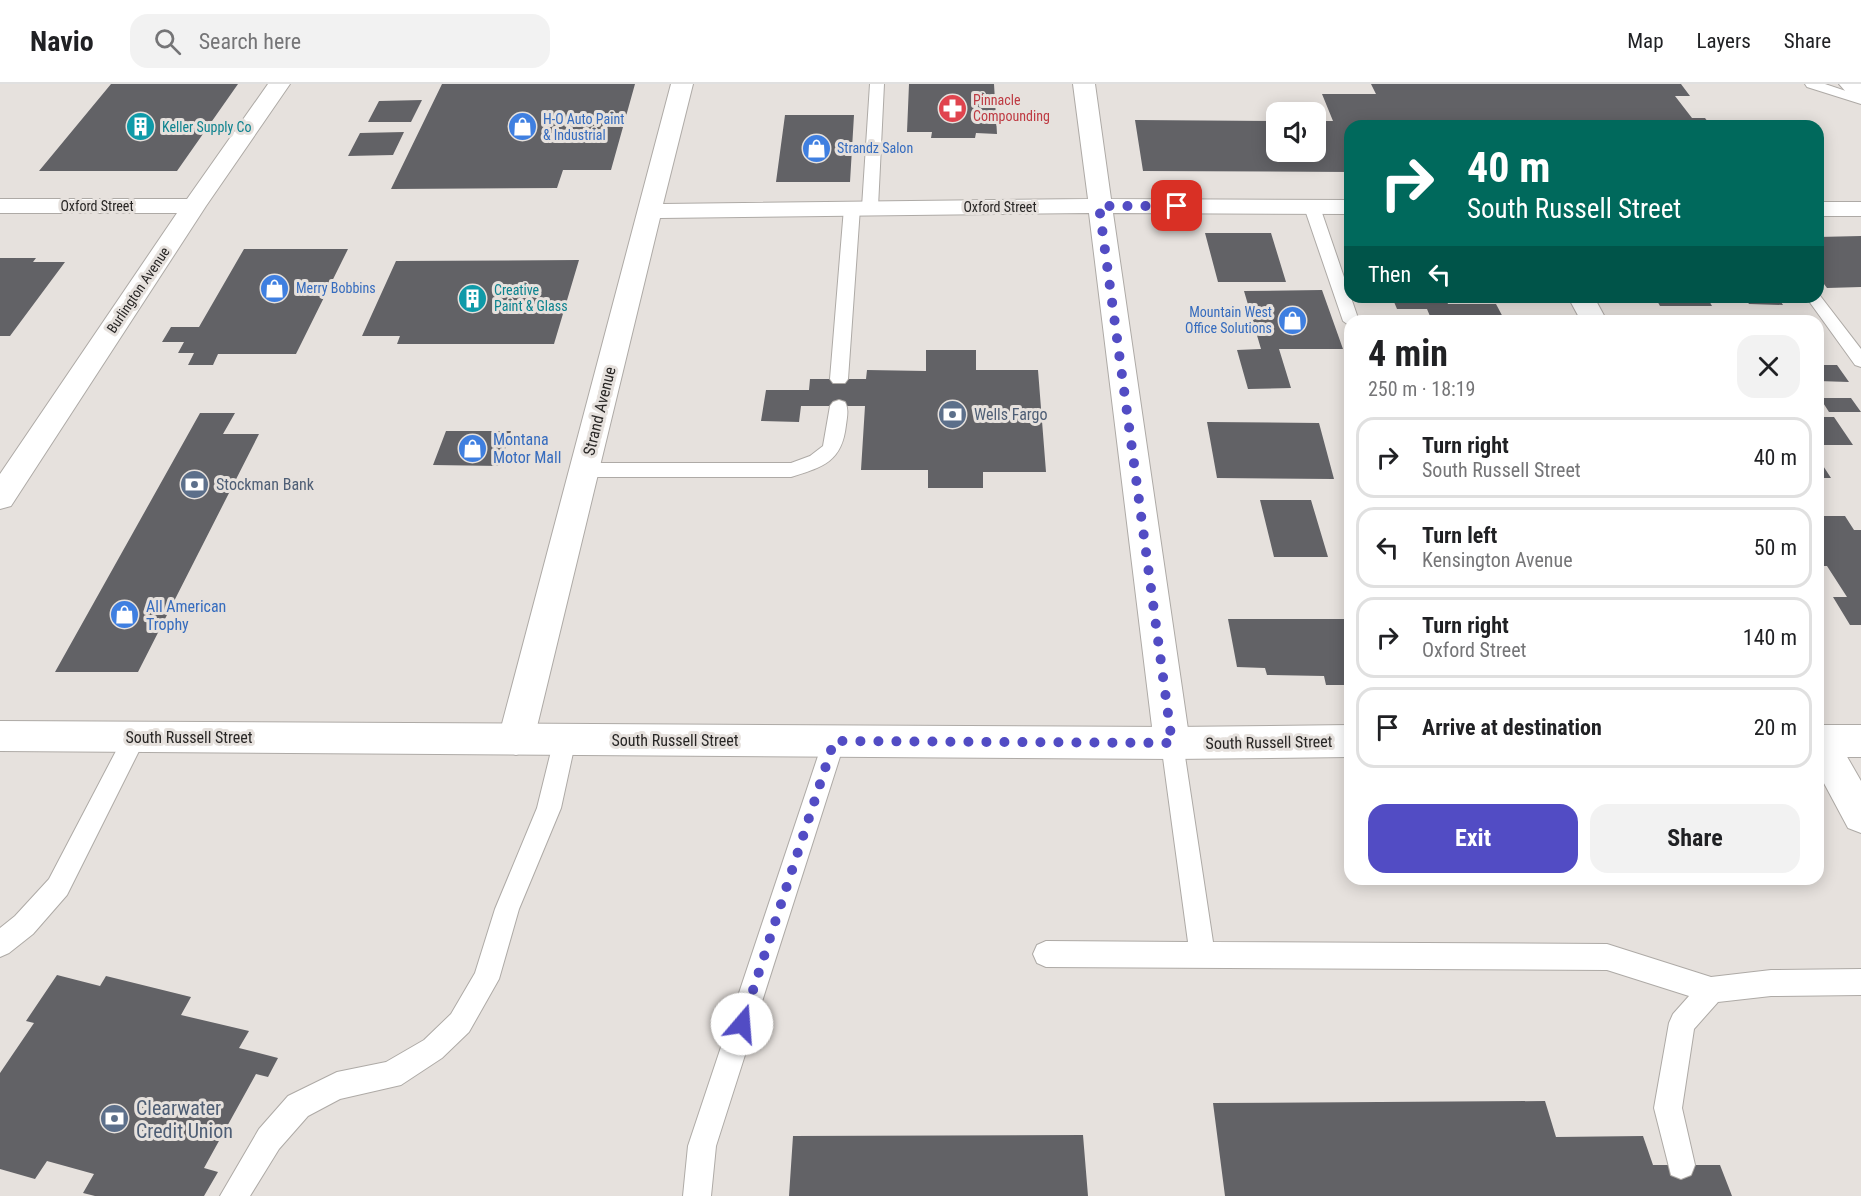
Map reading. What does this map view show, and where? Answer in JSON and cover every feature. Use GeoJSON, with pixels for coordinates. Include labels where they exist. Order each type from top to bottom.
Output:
{"type":"FeatureCollection","features":[{"type":"Feature","properties":{"kind":"street","name":"Burlington Avenue"},"geometry":{"type":"LineString","coordinates":[[0,498],[194,206],[279,84]]}},
{"type":"Feature","properties":{"kind":"street","name":"Strand Avenue"},"geometry":{"type":"LineString","coordinates":[[516,739],[682,84]]}},
{"type":"Feature","properties":{"kind":"street"},"geometry":{"type":"LineString","coordinates":[[1084,84],[1172,743]]}},
{"type":"Feature","properties":{"kind":"street"},"geometry":{"type":"LineString","coordinates":[[1850,84],[1861,98]]}},
{"type":"Feature","properties":{"kind":"street","name":"Oxford Street"},"geometry":{"type":"LineString","coordinates":[[0,206],[194,206]]}},
{"type":"Feature","properties":{"kind":"street","name":"Oxford Street"},"geometry":{"type":"LineString","coordinates":[[649,211],[1099,206],[1344,207]]}},
{"type":"Feature","properties":{"kind":"street"},"geometry":{"type":"LineString","coordinates":[[1824,209],[1861,209]]}},
{"type":"Feature","properties":{"kind":"street","name":"South Russell Street"},"geometry":{"type":"LineString","coordinates":[[0,736],[1172,743],[1344,741]]}},
{"type":"Feature","properties":{"kind":"street"},"geometry":{"type":"LineString","coordinates":[[1824,740],[1861,741]]}},
{"type":"Feature","properties":{"kind":"street"},"geometry":{"type":"LineString","coordinates":[[1824,749],[1861,816]]}},
{"type":"Feature","properties":{"kind":"lane"},"geometry":{"type":"LineString","coordinates":[[840,379],[877,84]]}},
{"type":"Feature","properties":{"kind":"lane"},"geometry":{"type":"LineString","coordinates":[[1812,84],[1861,98]]}},
{"type":"Feature","properties":{"kind":"lane"},"geometry":{"type":"LineString","coordinates":[[1312,207],[1344,301]]}},
{"type":"Feature","properties":{"kind":"lane"},"geometry":{"type":"LineString","coordinates":[[1818,303],[1861,361]]}},
{"type":"Feature","properties":{"kind":"lane"},"geometry":{"type":"LineString","coordinates":[[584,470],[791,470],[820,461],[832,452],[839,406]]}},
{"type":"Feature","properties":{"kind":"lane"},"geometry":{"type":"LineString","coordinates":[[0,944],[24,925],[58,887],[135,736]]}},
{"type":"Feature","properties":{"kind":"lane"},"geometry":{"type":"LineString","coordinates":[[234,1196],[269,1139],[298,1106],[336,1086],[390,1075],[433,1049],[460,1023],[486,979],[507,909],[549,808],[565,739]]}},
{"type":"Feature","properties":{"kind":"lane"},"geometry":{"type":"LineString","coordinates":[[697,1196],[702,1146],[834,741]]}},
{"type":"Feature","properties":{"kind":"lane"},"geometry":{"type":"LineString","coordinates":[[1172,743],[1202,955]]}},
{"type":"Feature","properties":{"kind":"lane"},"geometry":{"type":"LineString","coordinates":[[1046,954],[1607,957],[1712,990],[1772,984],[1861,982]]}},
{"type":"Feature","properties":{"kind":"lane"},"geometry":{"type":"LineString","coordinates":[[1681,1165],[1668,1108],[1682,1023],[1712,990]]}},
{"type":"Feature","properties":{"kind":"building","name":"Keller Supply Co"},"geometry":{"type":"Polygon","coordinates":[[[111,84],[238,84],[177,171],[39,171],[111,84]]]}},
{"type":"Feature","properties":{"kind":"building","name":"H-O Auto Paint & Industrial"},"geometry":{"type":"Polygon","coordinates":[[[442,84],[635,84],[611,170],[563,170],[557,188],[391,189],[442,84]]]}},
{"type":"Feature","properties":{"kind":"building","name":"Pinnacle Compounding"},"geometry":{"type":"Polygon","coordinates":[[[909,84],[994,84],[997,134],[976,133],[975,138],[931,138],[932,132],[907,132],[909,84]]]}},
{"type":"Feature","properties":{"kind":"building"},"geometry":{"type":"Polygon","coordinates":[[[1371,84],[1681,84],[1690,96],[1675,96],[1692,118],[1706,120],[1344,120],[1344,172],[1143,171],[1135,120],[1266,121],[1266,162],[1326,162],[1326,121],[1333,121],[1322,94],[1376,94],[1371,84]]]}},
{"type":"Feature","properties":{"kind":"building"},"geometry":{"type":"Polygon","coordinates":[[[422,100],[411,122],[368,122],[379,101],[422,100]]]}},
{"type":"Feature","properties":{"kind":"building","name":"Strandz Salon"},"geometry":{"type":"Polygon","coordinates":[[[785,115],[854,115],[850,182],[776,182],[785,115]]]}},
{"type":"Feature","properties":{"kind":"building"},"geometry":{"type":"Polygon","coordinates":[[[404,132],[393,155],[348,156],[360,133],[404,132]]]}},
{"type":"Feature","properties":{"kind":"building"},"geometry":{"type":"Polygon","coordinates":[[[1205,233],[1271,233],[1286,282],[1218,282],[1205,233]]]}},
{"type":"Feature","properties":{"kind":"building"},"geometry":{"type":"Polygon","coordinates":[[[1861,236],[1861,287],[1827,288],[1824,284],[1824,237],[1861,236]]]}},
{"type":"Feature","properties":{"kind":"building","name":"Merry Bobbins"},"geometry":{"type":"Polygon","coordinates":[[[244,249],[348,249],[296,354],[218,354],[213,365],[188,365],[194,353],[178,353],[184,342],[162,342],[171,327],[199,327],[244,249]]]}},
{"type":"Feature","properties":{"kind":"building"},"geometry":{"type":"Polygon","coordinates":[[[0,258],[36,258],[33,262],[65,262],[10,336],[0,336],[0,258]]]}},
{"type":"Feature","properties":{"kind":"building","name":"Creative Paint & Glass"},"geometry":{"type":"Polygon","coordinates":[[[579,260],[554,344],[397,344],[400,336],[362,336],[396,261],[579,260]]]}},
{"type":"Feature","properties":{"kind":"building","name":"Mountain West Office Solutions"},"geometry":{"type":"Polygon","coordinates":[[[1322,290],[1343,349],[1279,349],[1291,388],[1248,389],[1237,350],[1261,349],[1244,291],[1322,290]]]}},
{"type":"Feature","properties":{"kind":"building"},"geometry":{"type":"Polygon","coordinates":[[[1394,303],[1496,304],[1502,315],[1430,315],[1427,309],[1397,309],[1394,303]]]}},
{"type":"Feature","properties":{"kind":"building"},"geometry":{"type":"Polygon","coordinates":[[[1658,303],[1710,303],[1712,306],[1660,306],[1658,303]]]}},
{"type":"Feature","properties":{"kind":"building"},"geometry":{"type":"Polygon","coordinates":[[[1782,303],[1783,305],[1749,304],[1782,303]]]}},
{"type":"Feature","properties":{"kind":"building","name":"Wells Fargo"},"geometry":{"type":"Polygon","coordinates":[[[926,350],[976,350],[976,370],[1038,370],[1046,472],[983,472],[983,488],[928,488],[928,470],[861,470],[865,406],[801,406],[799,422],[761,421],[766,390],[809,390],[810,379],[866,379],[867,370],[926,371],[926,350]]]}},
{"type":"Feature","properties":{"kind":"building"},"geometry":{"type":"Polygon","coordinates":[[[1824,365],[1837,365],[1849,382],[1824,381],[1824,365]]]}},
{"type":"Feature","properties":{"kind":"building"},"geometry":{"type":"Polygon","coordinates":[[[1824,398],[1851,398],[1861,412],[1829,412],[1824,404],[1824,398]]]}},
{"type":"Feature","properties":{"kind":"building"},"geometry":{"type":"Polygon","coordinates":[[[200,413],[235,413],[223,434],[259,434],[138,672],[55,672],[200,413]]]}},
{"type":"Feature","properties":{"kind":"building"},"geometry":{"type":"Polygon","coordinates":[[[1824,417],[1834,417],[1853,445],[1824,445],[1824,417]]]}},
{"type":"Feature","properties":{"kind":"building"},"geometry":{"type":"Polygon","coordinates":[[[1207,422],[1319,423],[1334,479],[1217,478],[1207,422]]]}},
{"type":"Feature","properties":{"kind":"building","name":"Montana Motor Mall"},"geometry":{"type":"Polygon","coordinates":[[[446,431],[511,431],[500,466],[433,465],[446,431]]]}},
{"type":"Feature","properties":{"kind":"building"},"geometry":{"type":"Polygon","coordinates":[[[1824,467],[1831,478],[1824,478],[1824,467]]]}},
{"type":"Feature","properties":{"kind":"building"},"geometry":{"type":"Polygon","coordinates":[[[1260,500],[1311,500],[1328,557],[1274,557],[1260,500]]]}},
{"type":"Feature","properties":{"kind":"building"},"geometry":{"type":"Polygon","coordinates":[[[1824,516],[1845,516],[1854,530],[1861,530],[1861,625],[1850,625],[1833,597],[1847,597],[1827,566],[1824,566],[1824,516]]]}},
{"type":"Feature","properties":{"kind":"building"},"geometry":{"type":"Polygon","coordinates":[[[1228,619],[1344,619],[1344,685],[1326,685],[1324,676],[1267,675],[1265,668],[1237,667],[1228,619]]]}},
{"type":"Feature","properties":{"kind":"building","name":"Clearwater Credit Union"},"geometry":{"type":"Polygon","coordinates":[[[57,975],[100,986],[106,976],[191,997],[181,1015],[249,1031],[239,1048],[278,1058],[268,1077],[256,1074],[204,1168],[218,1172],[204,1196],[95,1196],[83,1193],[94,1174],[47,1161],[35,1179],[0,1169],[0,1073],[34,1023],[26,1021],[57,975]]]}},
{"type":"Feature","properties":{"kind":"building"},"geometry":{"type":"Polygon","coordinates":[[[1545,1101],[1556,1137],[1643,1136],[1653,1165],[1720,1165],[1732,1196],[1225,1196],[1213,1103],[1545,1101]]]}},
{"type":"Feature","properties":{"kind":"building"},"geometry":{"type":"Polygon","coordinates":[[[1083,1135],[1088,1196],[789,1196],[793,1136],[1083,1135]]]}},
{"type":"Feature","properties":{"kind":"place","name":"Pinnacle Compounding"},"geometry":{"type":"Point","coordinates":[952,108]}},
{"type":"Feature","properties":{"kind":"place","name":"Keller Supply Co"},"geometry":{"type":"Point","coordinates":[141,127]}},
{"type":"Feature","properties":{"kind":"place","name":"H-O Auto Paint & Industrial"},"geometry":{"type":"Point","coordinates":[522,127]}},
{"type":"Feature","properties":{"kind":"place","name":"Strandz Salon"},"geometry":{"type":"Point","coordinates":[816,148]}},
{"type":"Feature","properties":{"kind":"place","name":"Merry Bobbins"},"geometry":{"type":"Point","coordinates":[275,288]}},
{"type":"Feature","properties":{"kind":"place","name":"Creative Paint & Glass"},"geometry":{"type":"Point","coordinates":[473,298]}},
{"type":"Feature","properties":{"kind":"place","name":"Mountain West Office Solutions"},"geometry":{"type":"Point","coordinates":[1293,320]}},
{"type":"Feature","properties":{"kind":"place","name":"Wells Fargo"},"geometry":{"type":"Point","coordinates":[953,414]}},
{"type":"Feature","properties":{"kind":"place","name":"Montana Motor Mall"},"geometry":{"type":"Point","coordinates":[472,448]}},
{"type":"Feature","properties":{"kind":"place","name":"Stockman Bank"},"geometry":{"type":"Point","coordinates":[195,484]}},
{"type":"Feature","properties":{"kind":"place","name":"All American Trophy"},"geometry":{"type":"Point","coordinates":[125,615]}},
{"type":"Feature","properties":{"kind":"place","name":"Clearwater Credit Union"},"geometry":{"type":"Point","coordinates":[115,1119]}},
{"type":"Feature","properties":{"kind":"route"},"geometry":{"type":"LineString","coordinates":[[742,1024],[834,741],[1172,743],[1099,206],[1177,206]]}}]}
